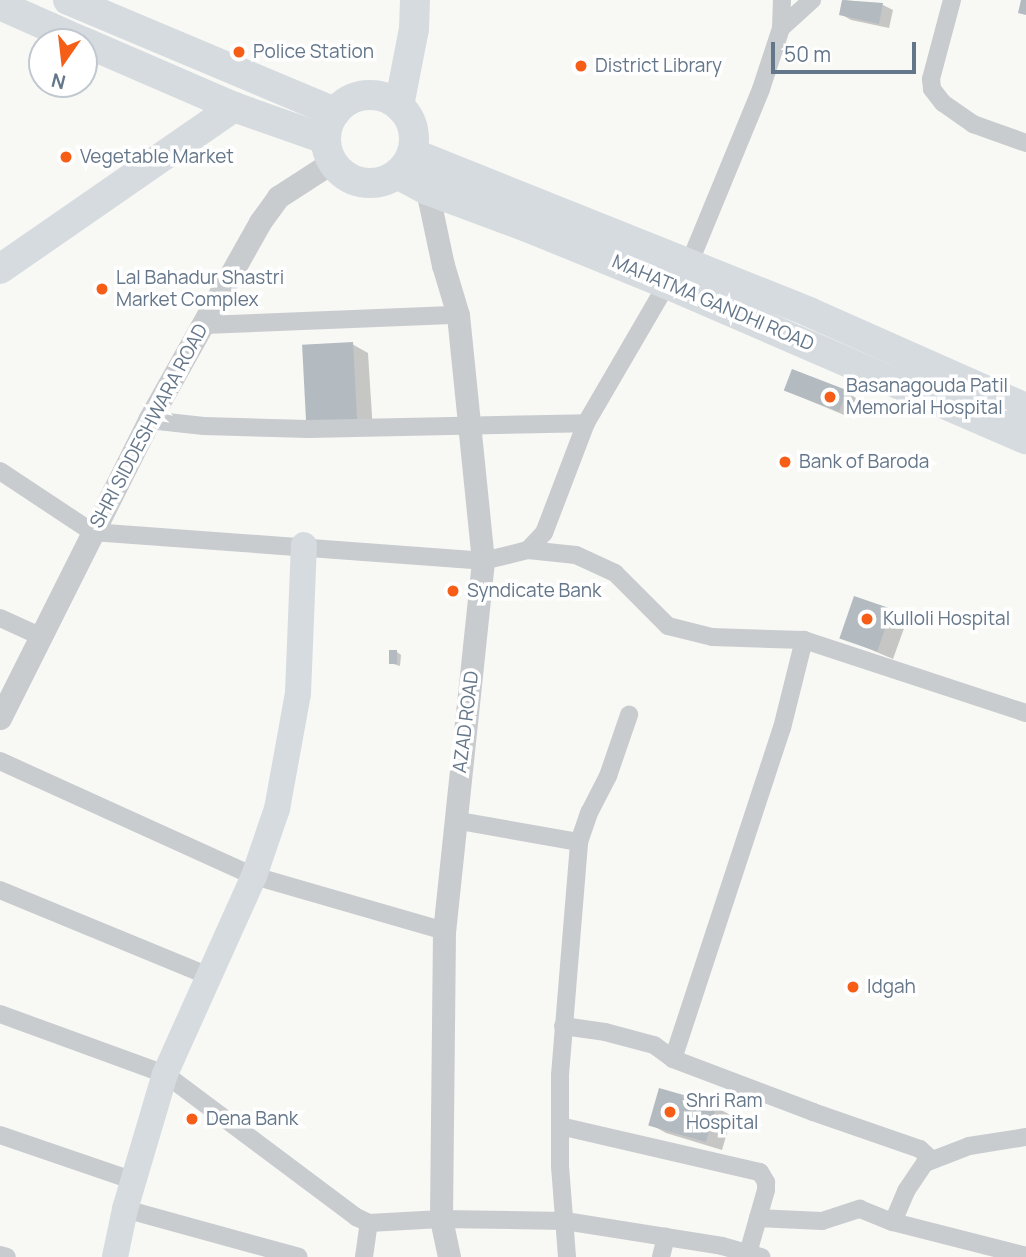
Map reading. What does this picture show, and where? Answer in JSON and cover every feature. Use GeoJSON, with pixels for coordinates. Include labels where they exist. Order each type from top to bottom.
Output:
{"type":"FeatureCollection","features":[{"type":"Feature","properties":{"kind":"main road"},"geometry":{"type":"LineString","coordinates":[[68,0],[331,138]]}},
{"type":"Feature","properties":{"kind":"main road"},"geometry":{"type":"LineString","coordinates":[[399,106],[414,29],[415,0]]}},
{"type":"Feature","properties":{"kind":"main road"},"geometry":{"type":"LineString","coordinates":[[0,5],[52,28]]}},
{"type":"Feature","properties":{"kind":"main road"},"geometry":{"type":"LineString","coordinates":[[98,48],[234,107],[331,138]]}},
{"type":"Feature","properties":{"kind":"main road"},"geometry":{"type":"LineString","coordinates":[[366,95],[383,97],[399,106],[409,120],[414,136],[404,163],[386,180],[362,183],[340,172],[331,138],[349,100],[366,95]]}},
{"type":"Feature","properties":{"kind":"main road"},"geometry":{"type":"LineString","coordinates":[[0,270],[234,107]]}},
{"type":"Feature","properties":{"kind":"main road","name":"MAHATMA GANDHI ROAD"},"geometry":{"type":"LineString","coordinates":[[404,163],[689,264],[809,312],[1026,408]]}},
{"type":"Feature","properties":{"kind":"main road","name":"MAHATMA GANDHI ROAD"},"geometry":{"type":"LineString","coordinates":[[404,163],[427,190],[667,284],[1026,439]]}},
{"type":"Feature","properties":{"kind":"main road"},"geometry":{"type":"LineString","coordinates":[[115,1257],[125,1209],[165,1074],[254,876],[276,809],[298,693],[304,545]]}},
{"type":"Feature","properties":{"kind":"street"},"geometry":{"type":"LineString","coordinates":[[689,264],[761,89],[781,28],[782,0]]}},
{"type":"Feature","properties":{"kind":"street"},"geometry":{"type":"LineString","coordinates":[[781,28],[812,0]]}},
{"type":"Feature","properties":{"kind":"street"},"geometry":{"type":"LineString","coordinates":[[952,0],[931,79],[932,89],[943,103],[973,124],[1026,143]]}},
{"type":"Feature","properties":{"kind":"street","name":"SHRI SIDDESHWARA ROAD"},"geometry":{"type":"LineString","coordinates":[[0,718],[149,420],[260,222],[278,197],[331,138]]}},
{"type":"Feature","properties":{"kind":"street","name":"AZAD ROAD"},"geometry":{"type":"LineString","coordinates":[[427,190],[443,265],[458,316],[483,561],[444,931],[441,1219],[449,1257]]}},
{"type":"Feature","properties":{"kind":"street"},"geometry":{"type":"LineString","coordinates":[[528,550],[544,533],[586,423],[667,284]]}},
{"type":"Feature","properties":{"kind":"street"},"geometry":{"type":"LineString","coordinates":[[204,325],[458,316]]}},
{"type":"Feature","properties":{"kind":"street"},"geometry":{"type":"LineString","coordinates":[[149,420],[204,426],[308,429],[471,428],[586,423]]}},
{"type":"Feature","properties":{"kind":"street"},"geometry":{"type":"LineString","coordinates":[[0,471],[92,532],[304,545],[483,561],[528,550],[576,555],[615,573],[668,626],[712,637],[804,640],[1026,713]]}},
{"type":"Feature","properties":{"kind":"street"},"geometry":{"type":"LineString","coordinates":[[0,618],[42,637]]}},
{"type":"Feature","properties":{"kind":"street"},"geometry":{"type":"LineString","coordinates":[[673,1059],[782,728],[804,640]]}},
{"type":"Feature","properties":{"kind":"street"},"geometry":{"type":"LineString","coordinates":[[567,1257],[560,1126],[563,1026],[579,842],[589,813],[608,776],[629,715]]}},
{"type":"Feature","properties":{"kind":"street"},"geometry":{"type":"LineString","coordinates":[[0,761],[254,876],[444,931]]}},
{"type":"Feature","properties":{"kind":"street"},"geometry":{"type":"LineString","coordinates":[[454,820],[579,842]]}},
{"type":"Feature","properties":{"kind":"street"},"geometry":{"type":"LineString","coordinates":[[0,890],[209,976]]}},
{"type":"Feature","properties":{"kind":"street"},"geometry":{"type":"LineString","coordinates":[[0,1014],[165,1074],[356,1217],[369,1223],[441,1219],[565,1220],[754,1255],[758,1218],[766,1190],[766,1182],[760,1172],[560,1126]]}},
{"type":"Feature","properties":{"kind":"street"},"geometry":{"type":"LineString","coordinates":[[563,1026],[606,1032],[654,1045],[673,1059],[920,1149],[932,1160]]}},
{"type":"Feature","properties":{"kind":"street"},"geometry":{"type":"LineString","coordinates":[[0,1135],[134,1181]]}},
{"type":"Feature","properties":{"kind":"street"},"geometry":{"type":"LineString","coordinates":[[893,1222],[906,1191],[925,1163],[969,1146],[1026,1136]]}},
{"type":"Feature","properties":{"kind":"street"},"geometry":{"type":"LineString","coordinates":[[125,1209],[299,1257]]}},
{"type":"Feature","properties":{"kind":"street"},"geometry":{"type":"LineString","coordinates":[[758,1218],[822,1221],[860,1209],[893,1222],[1026,1256]]}},
{"type":"Feature","properties":{"kind":"street"},"geometry":{"type":"LineString","coordinates":[[364,1257],[369,1223]]}},
{"type":"Feature","properties":{"kind":"street"},"geometry":{"type":"LineString","coordinates":[[661,1257],[666,1237]]}},
{"type":"Feature","properties":{"kind":"street"},"geometry":{"type":"LineString","coordinates":[[0,1255],[7,1257]]}},
{"type":"Feature","properties":{"kind":"building"},"geometry":{"type":"Polygon","coordinates":[[[842,0],[883,3],[879,24],[839,15],[842,0]]]}},
{"type":"Feature","properties":{"kind":"building"},"geometry":{"type":"Polygon","coordinates":[[[1021,0],[1026,0],[1026,15],[1018,13],[1021,0]]]}},
{"type":"Feature","properties":{"kind":"building"},"geometry":{"type":"Polygon","coordinates":[[[353,342],[357,424],[306,427],[302,345],[353,342]]]}},
{"type":"Feature","properties":{"kind":"building"},"geometry":{"type":"Polygon","coordinates":[[[792,369],[847,390],[839,412],[784,390],[792,369]]]}},
{"type":"Feature","properties":{"kind":"building"},"geometry":{"type":"Polygon","coordinates":[[[854,596],[892,609],[877,652],[839,639],[854,596]]]}},
{"type":"Feature","properties":{"kind":"building"},"geometry":{"type":"Polygon","coordinates":[[[389,650],[397,650],[397,664],[389,664],[389,650]]]}},
{"type":"Feature","properties":{"kind":"building"},"geometry":{"type":"Polygon","coordinates":[[[659,1088],[717,1105],[706,1142],[648,1125],[659,1088]]]}},
{"type":"Feature","properties":{"kind":"place","name":"Police Station"},"geometry":{"type":"Point","coordinates":[239,52]}},
{"type":"Feature","properties":{"kind":"place","name":"District Library"},"geometry":{"type":"Point","coordinates":[581,66]}},
{"type":"Feature","properties":{"kind":"place","name":"Vegetable Market"},"geometry":{"type":"Point","coordinates":[66,157]}},
{"type":"Feature","properties":{"kind":"place","name":"Lal Bahadur Shastri Market Complex"},"geometry":{"type":"Point","coordinates":[102,289]}},
{"type":"Feature","properties":{"kind":"place","name":"Basanagouda Patil Memorial Hospital"},"geometry":{"type":"Point","coordinates":[830,397]}},
{"type":"Feature","properties":{"kind":"place","name":"Bank of Baroda"},"geometry":{"type":"Point","coordinates":[785,462]}},
{"type":"Feature","properties":{"kind":"place","name":"Syndicate Bank"},"geometry":{"type":"Point","coordinates":[453,591]}},
{"type":"Feature","properties":{"kind":"place","name":"Kulloli Hospital"},"geometry":{"type":"Point","coordinates":[867,619]}},
{"type":"Feature","properties":{"kind":"place","name":"Idgah"},"geometry":{"type":"Point","coordinates":[853,987]}},
{"type":"Feature","properties":{"kind":"place","name":"Shri Ram Hospital"},"geometry":{"type":"Point","coordinates":[670,1112]}},
{"type":"Feature","properties":{"kind":"place","name":"Dena Bank"},"geometry":{"type":"Point","coordinates":[192,1119]}}]}
